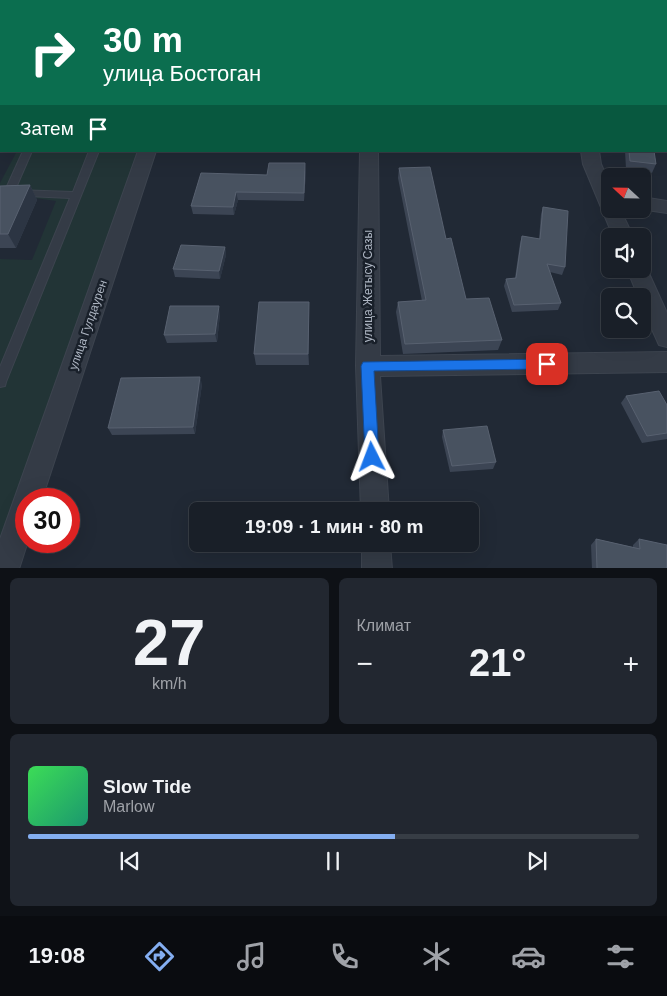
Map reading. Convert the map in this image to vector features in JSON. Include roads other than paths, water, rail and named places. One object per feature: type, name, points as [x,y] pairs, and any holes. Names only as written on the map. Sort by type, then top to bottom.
[{"type":"street","name":"улица Гулдаурен","points":[[32,488],[147,152]]},
{"type":"street","name":"улица Жетысу Сазы","points":[[369,152],[368,366],[375,502]]},
{"type":"street","points":[[590,152],[592,164],[601,185]]},
{"type":"street","points":[[651,204],[667,207]]},
{"type":"street","points":[[641,278],[667,338]]},
{"type":"street","points":[[368,366],[667,362]]},
{"type":"street","points":[[4,568],[15,536]]},
{"type":"street","points":[[376,552],[377,568]]},
{"type":"lane","points":[[28,152],[9,193],[76,195]]},
{"type":"lane","points":[[0,382],[94,152]]}]
